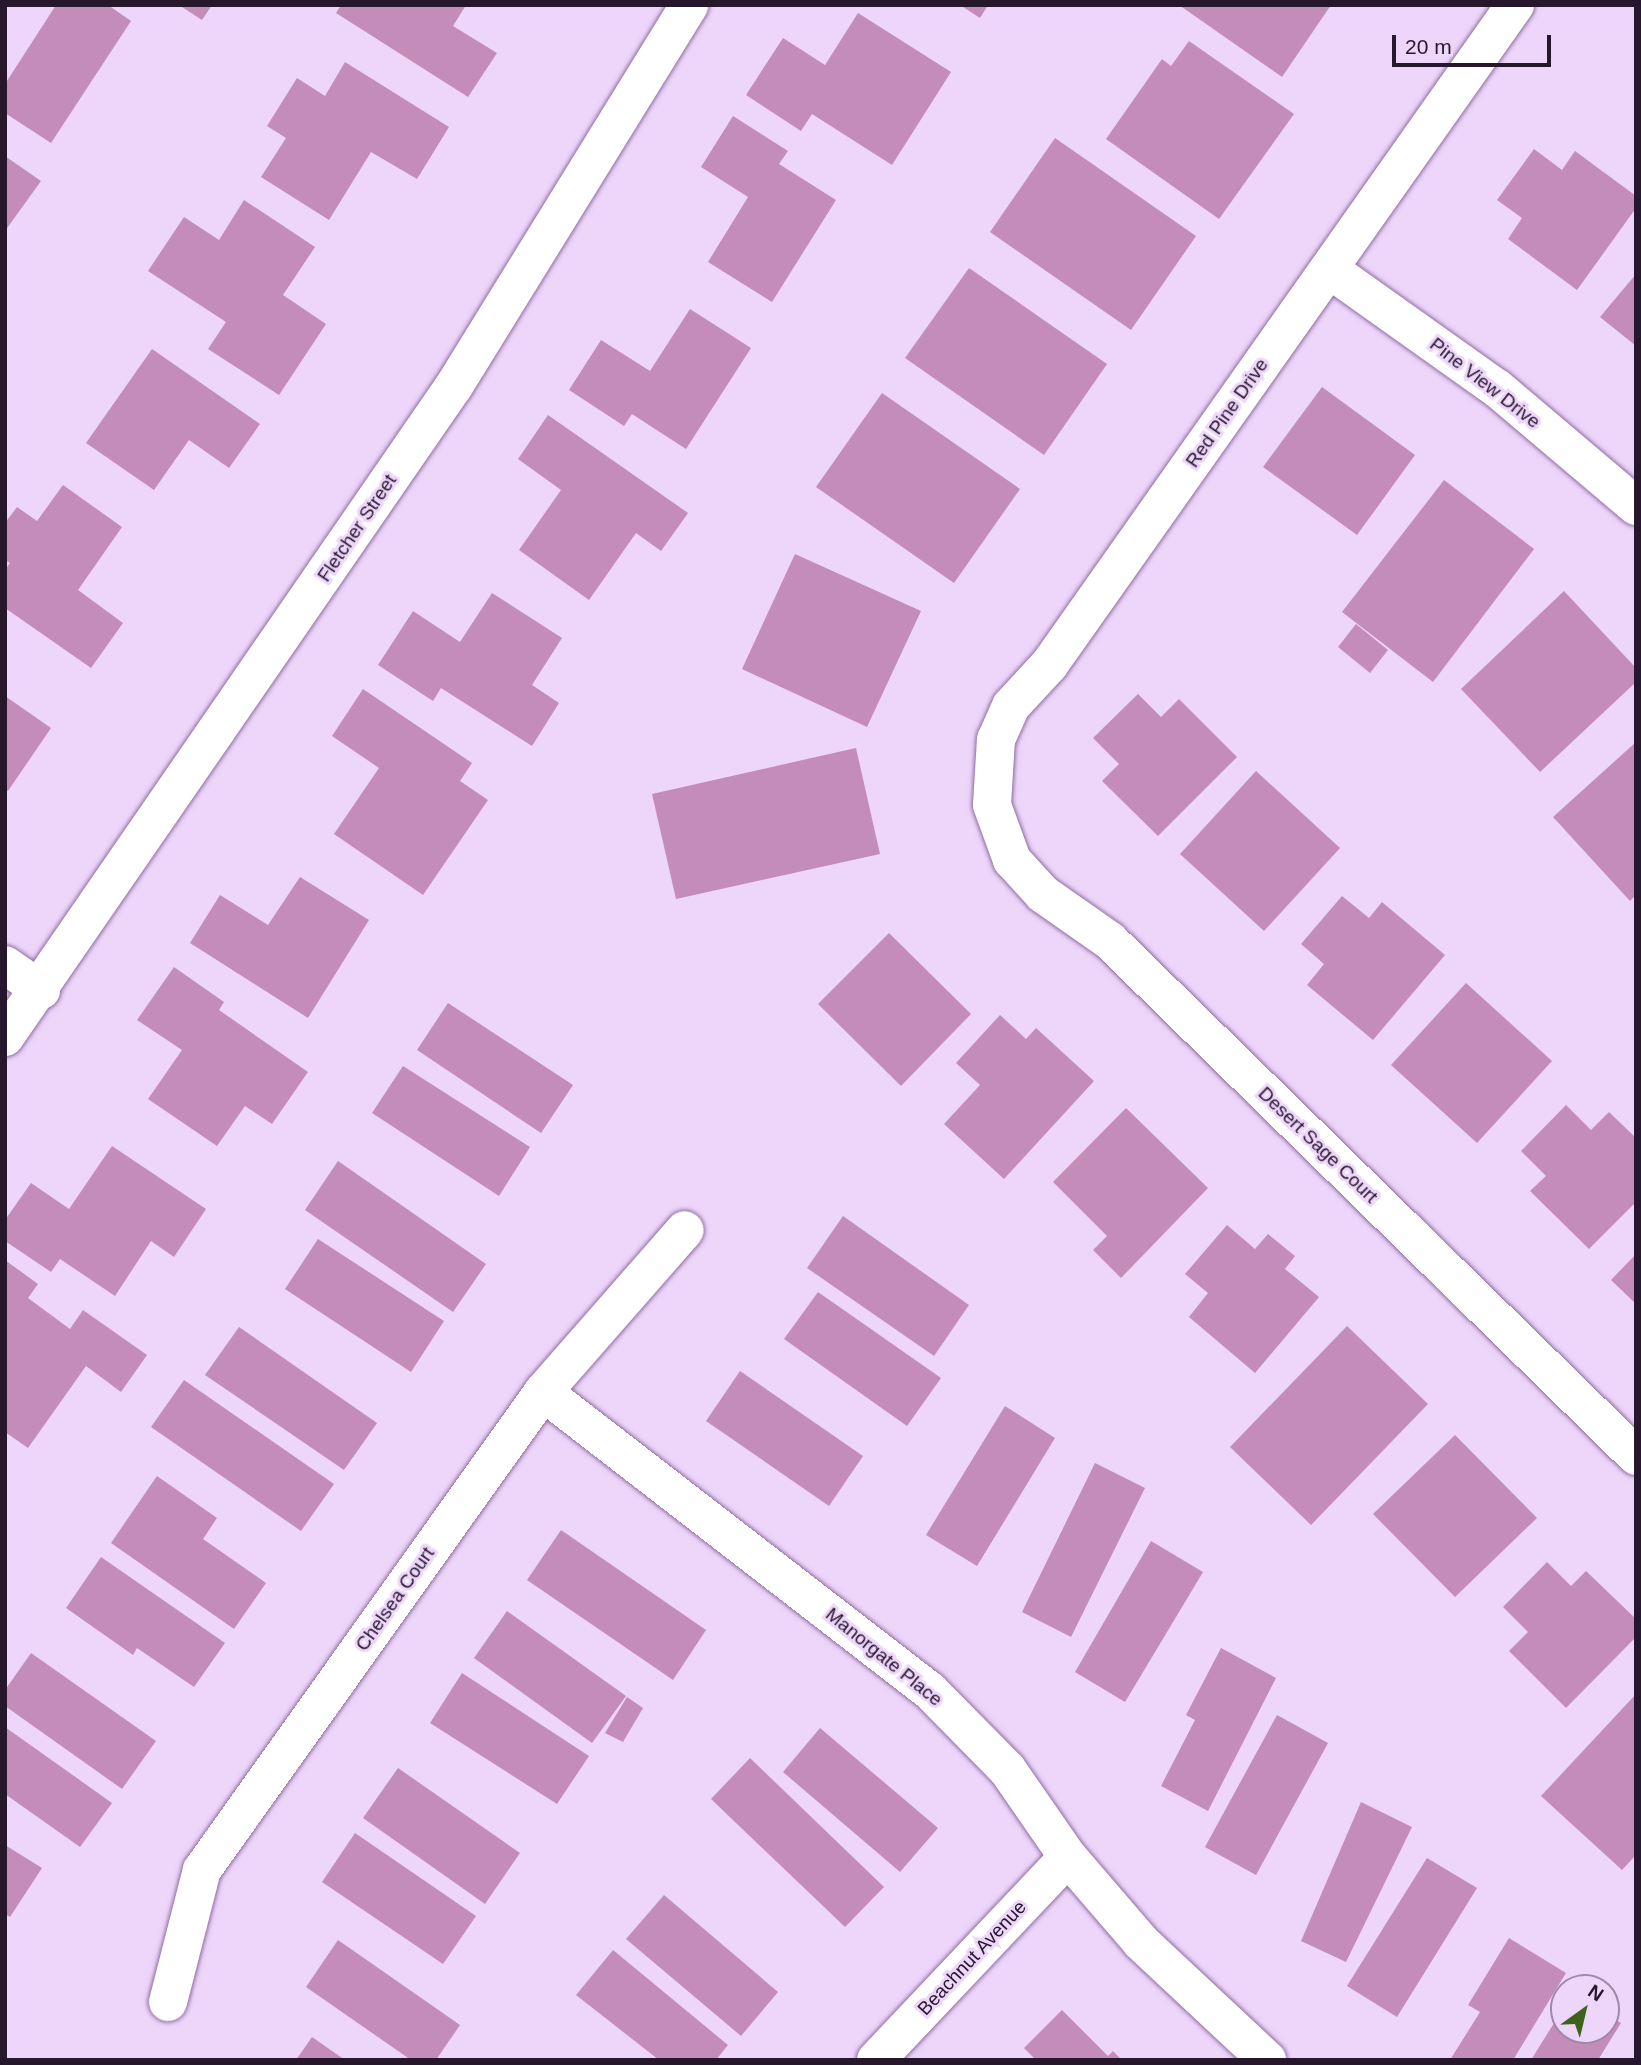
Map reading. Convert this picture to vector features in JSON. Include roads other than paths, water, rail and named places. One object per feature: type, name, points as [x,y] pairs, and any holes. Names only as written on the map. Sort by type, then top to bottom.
[{"type":"street","name":"Fletcher Street","points":[[5,1037],[41,990],[454,386],[689,5]]},
{"type":"street","name":"Red Pine Drive","points":[[1002,837],[992,805],[991,772],[996,738],[1011,706],[1049,665],[1515,5]]},
{"type":"street","name":"Pine View Drive","points":[[1329,268],[1498,389],[1636,506]]},
{"type":"street","name":"Desert Sage Court","points":[[1002,837],[1012,860],[1043,894],[1110,941],[1636,1456]]},
{"type":"street","points":[[5,965],[41,990]]},
{"type":"street","name":"Chelsea Court","points":[[168,2002],[202,1870],[543,1392],[685,1230]]},
{"type":"street","name":"Manorgate Place","points":[[543,1392],[929,1689],[1007,1769],[1068,1857],[1142,1942],[1267,2060]]},
{"type":"street","name":"Beachnut Avenue","points":[[876,2060],[1068,1857]]}]
